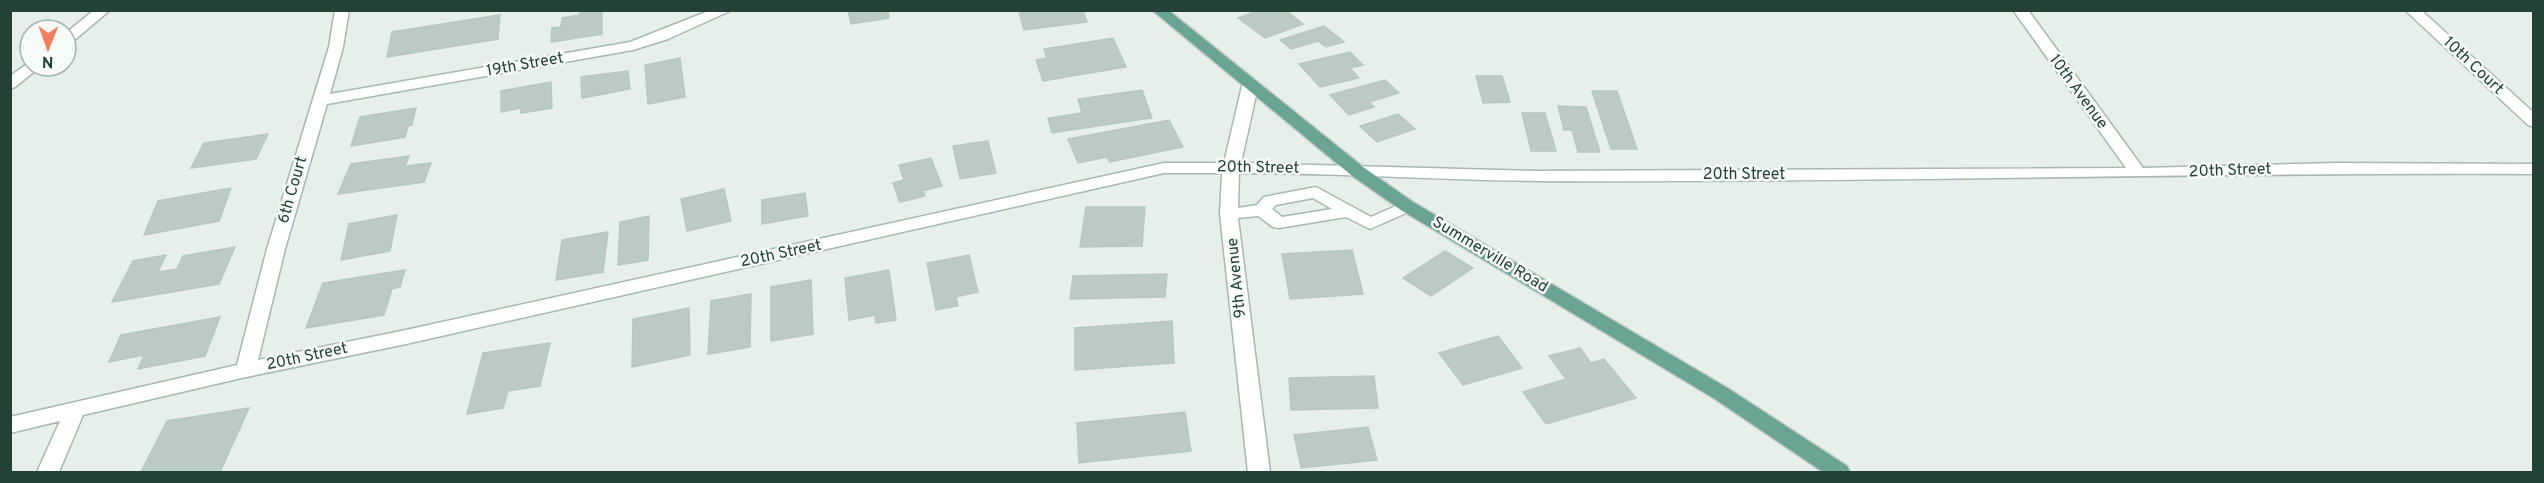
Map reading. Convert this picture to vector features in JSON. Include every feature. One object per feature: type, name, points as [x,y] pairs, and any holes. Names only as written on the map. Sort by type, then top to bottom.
[{"type":"main road","name":"Summerville Road","points":[[1159,10],[1357,171],[1407,206],[1722,394],[1839,472]]},
{"type":"street","points":[[78,30],[103,10]]},
{"type":"street","name":"6th Court","points":[[246,370],[276,249],[318,101],[336,47],[342,10]]},
{"type":"street","name":"19th Street","points":[[318,101],[633,45],[663,36],[725,10]]},
{"type":"street","name":"10th Avenue","points":[[2020,10],[2138,173]]},
{"type":"street","name":"10th Court","points":[[2412,10],[2534,122]]},
{"type":"street","name":"9th Avenue","points":[[1250,86],[1231,168],[1229,214],[1259,472]]},
{"type":"street","name":"20th Street","points":[[10,425],[246,370],[406,337],[1164,168],[1536,176],[2138,173],[2336,168],[2534,169]]},
{"type":"street","points":[[1229,214],[1262,210],[1270,201],[1316,192],[1346,212],[1370,224],[1407,206]]},
{"type":"street","points":[[1262,210],[1279,223],[1346,212]]},
{"type":"street","points":[[48,472],[75,411]]},
{"type":"building","points":[[580,10],[602,10],[602,34],[551,42],[552,28],[561,27],[562,18],[580,15]]},
{"type":"building","points":[[848,10],[888,10],[889,18],[851,24]]},
{"type":"building","points":[[1083,10],[1087,22],[1024,30],[1019,11]]},
{"type":"building","points":[[1260,10],[1285,10],[1303,24],[1265,38],[1238,18]]},
{"type":"building","points":[[500,15],[498,39],[387,57],[392,32]]},
{"type":"building","points":[[1324,26],[1344,42],[1326,47],[1318,41],[1291,49],[1280,40]]},
{"type":"building","points":[[1113,38],[1126,67],[1043,81],[1036,60],[1047,58],[1044,49]]},
{"type":"building","points":[[1350,52],[1363,65],[1350,68],[1359,78],[1320,87],[1299,64]]},
{"type":"building","points":[[680,58],[685,97],[648,104],[645,65]]},
{"type":"building","points":[[628,71],[630,89],[582,98],[581,77]]},
{"type":"building","points":[[1476,76],[1502,76],[1510,102],[1483,103]]},
{"type":"building","points":[[1385,80],[1399,93],[1369,102],[1374,107],[1349,115],[1330,95]]},
{"type":"building","points":[[551,82],[552,108],[521,113],[521,108],[501,112],[501,91]]},
{"type":"building","points":[[1142,90],[1152,118],[1052,133],[1048,118],[1082,113],[1078,99]]},
{"type":"building","points":[[1592,91],[1617,91],[1637,149],[1611,149]]},
{"type":"building","points":[[1558,106],[1586,107],[1600,152],[1578,152],[1572,130],[1564,130]]},
{"type":"building","points":[[416,108],[412,125],[408,126],[405,137],[351,146],[360,117]]},
{"type":"building","points":[[1522,113],[1545,113],[1556,151],[1531,151]]},
{"type":"building","points":[[1398,114],[1415,129],[1377,142],[1360,126]]},
{"type":"building","points":[[1169,120],[1183,147],[1110,162],[1107,157],[1078,163],[1068,139]]},
{"type":"building","points":[[268,134],[256,159],[191,168],[204,143]]},
{"type":"building","points":[[988,141],[996,173],[960,179],[953,146]]},
{"type":"building","points":[[409,156],[405,166],[431,163],[424,182],[338,194],[351,164]]},
{"type":"building","points":[[931,158],[942,186],[923,191],[925,196],[900,202],[893,183],[904,180],[899,165]]},
{"type":"building","points":[[231,188],[219,221],[144,235],[158,201]]},
{"type":"building","points":[[724,189],[731,221],[687,231],[681,199]]},
{"type":"building","points":[[805,193],[808,216],[762,224],[762,200]]},
{"type":"building","points":[[1086,207],[1145,207],[1142,246],[1080,247]]},
{"type":"building","points":[[397,215],[390,251],[341,260],[349,224]]},
{"type":"building","points":[[649,216],[648,260],[618,265],[620,222]]},
{"type":"building","points":[[608,232],[603,272],[556,280],[562,240]]},
{"type":"building","points":[[235,247],[219,284],[112,302],[133,261],[166,255],[158,272],[177,269],[183,256]]},
{"type":"building","points":[[1352,250],[1363,294],[1290,299],[1282,254]]},
{"type":"building","points":[[1445,251],[1473,268],[1431,296],[1403,278]]},
{"type":"building","points":[[969,255],[978,292],[956,297],[958,306],[936,310],[927,263]]},
{"type":"building","points":[[405,270],[400,287],[392,289],[384,315],[306,328],[323,283]]},
{"type":"building","points":[[889,270],[896,320],[876,323],[875,315],[849,320],[845,278]]},
{"type":"building","points":[[1167,274],[1165,297],[1070,299],[1073,276]]},
{"type":"building","points":[[811,280],[813,334],[771,341],[771,287]]},
{"type":"building","points":[[751,294],[750,347],[708,354],[711,301]]},
{"type":"building","points":[[689,308],[690,355],[632,367],[633,319]]},
{"type":"building","points":[[220,317],[205,356],[138,369],[144,355],[109,362],[121,335]]},
{"type":"building","points":[[1172,321],[1174,363],[1075,370],[1075,328]]},
{"type":"building","points":[[1498,336],[1522,368],[1463,385],[1439,353]]},
{"type":"building","points":[[550,343],[540,386],[508,391],[503,408],[467,414],[483,353]]},
{"type":"building","points":[[1580,348],[1591,363],[1604,359],[1636,398],[1546,424],[1523,392],[1566,379],[1549,356]]},
{"type":"building","points":[[1374,376],[1378,408],[1291,410],[1289,378]]},
{"type":"building","points":[[249,408],[220,472],[141,472],[167,421]]},
{"type":"building","points":[[1185,412],[1191,451],[1079,463],[1077,423]]},
{"type":"building","points":[[1368,427],[1377,460],[1301,468],[1294,435]]}]
